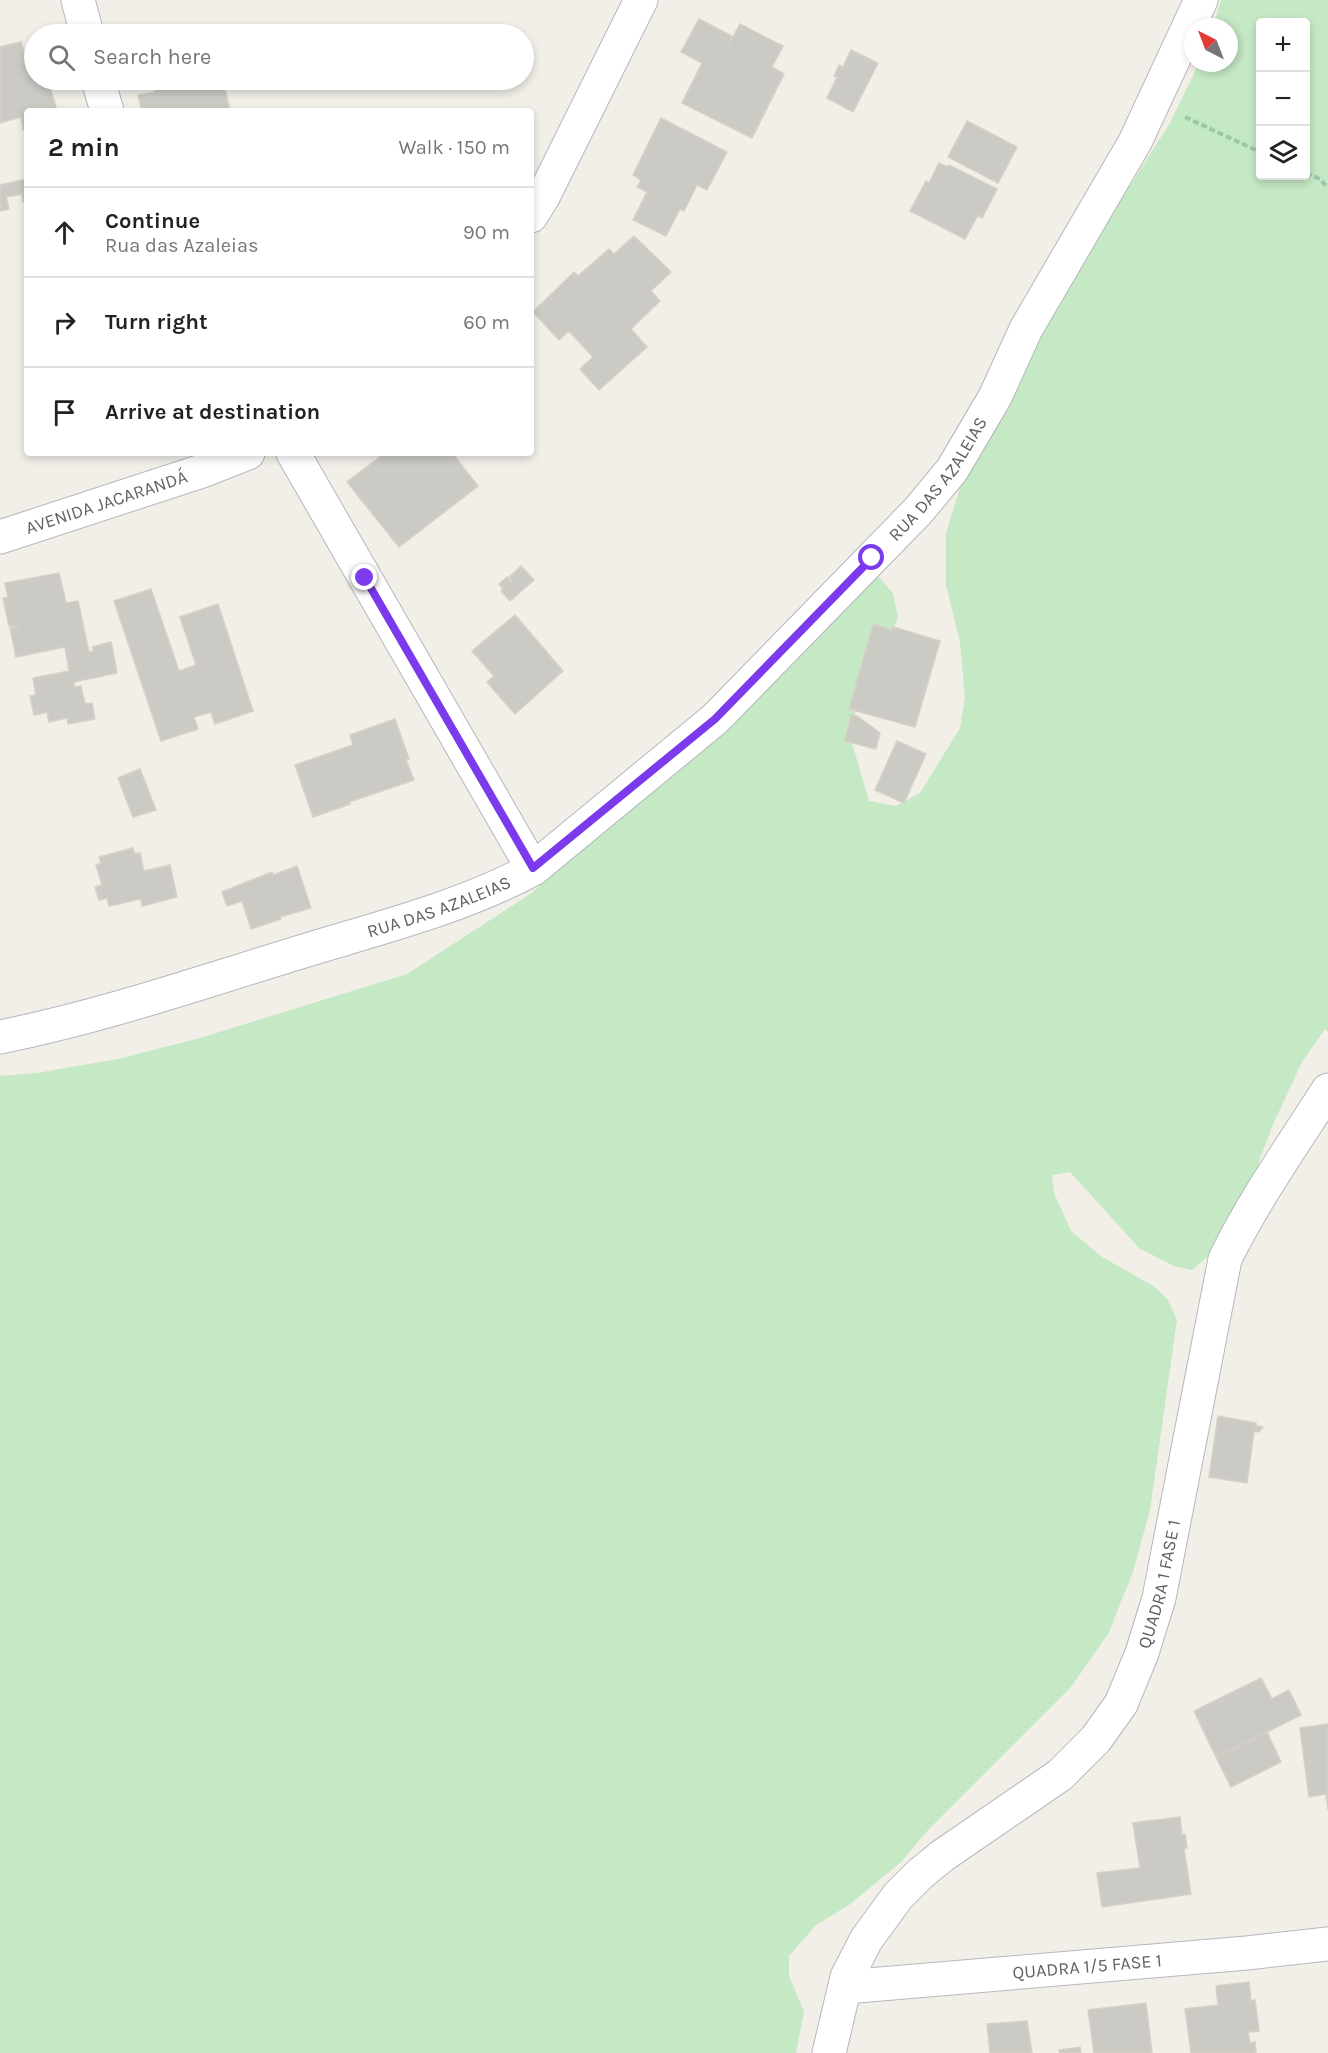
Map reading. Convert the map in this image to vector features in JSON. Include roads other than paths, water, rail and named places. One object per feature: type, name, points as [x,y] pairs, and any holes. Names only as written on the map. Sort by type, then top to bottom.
[{"type":"street","points":[[78,0],[84,24]]},
{"type":"street","points":[[534,211],[641,0]]},
{"type":"street","name":"RUA DAS AZALEIAS","points":[[0,1037],[119,1008],[437,910],[507,883],[533,868],[715,719],[918,511],[951,470],[995,397],[1026,329],[1135,142],[1201,0]]},
{"type":"street","points":[[101,90],[105,108]]},
{"type":"street","name":"AVENIDA JACARANDÁ","points":[[0,537],[205,470],[240,456]]},
{"type":"street","points":[[295,456],[533,868]]},
{"type":"street","name":"QUADRA 1 FASE 1","points":[[829,2053],[847,1977],[866,1940],[898,1896],[942,1856],[1060,1775],[1096,1739],[1121,1704],[1142,1653],[1159,1598],[1225,1259],[1260,1195],[1328,1090]]},
{"type":"street","name":"QUADRA 1/5 FASE 1","points":[[845,1987],[1328,1944]]}]
